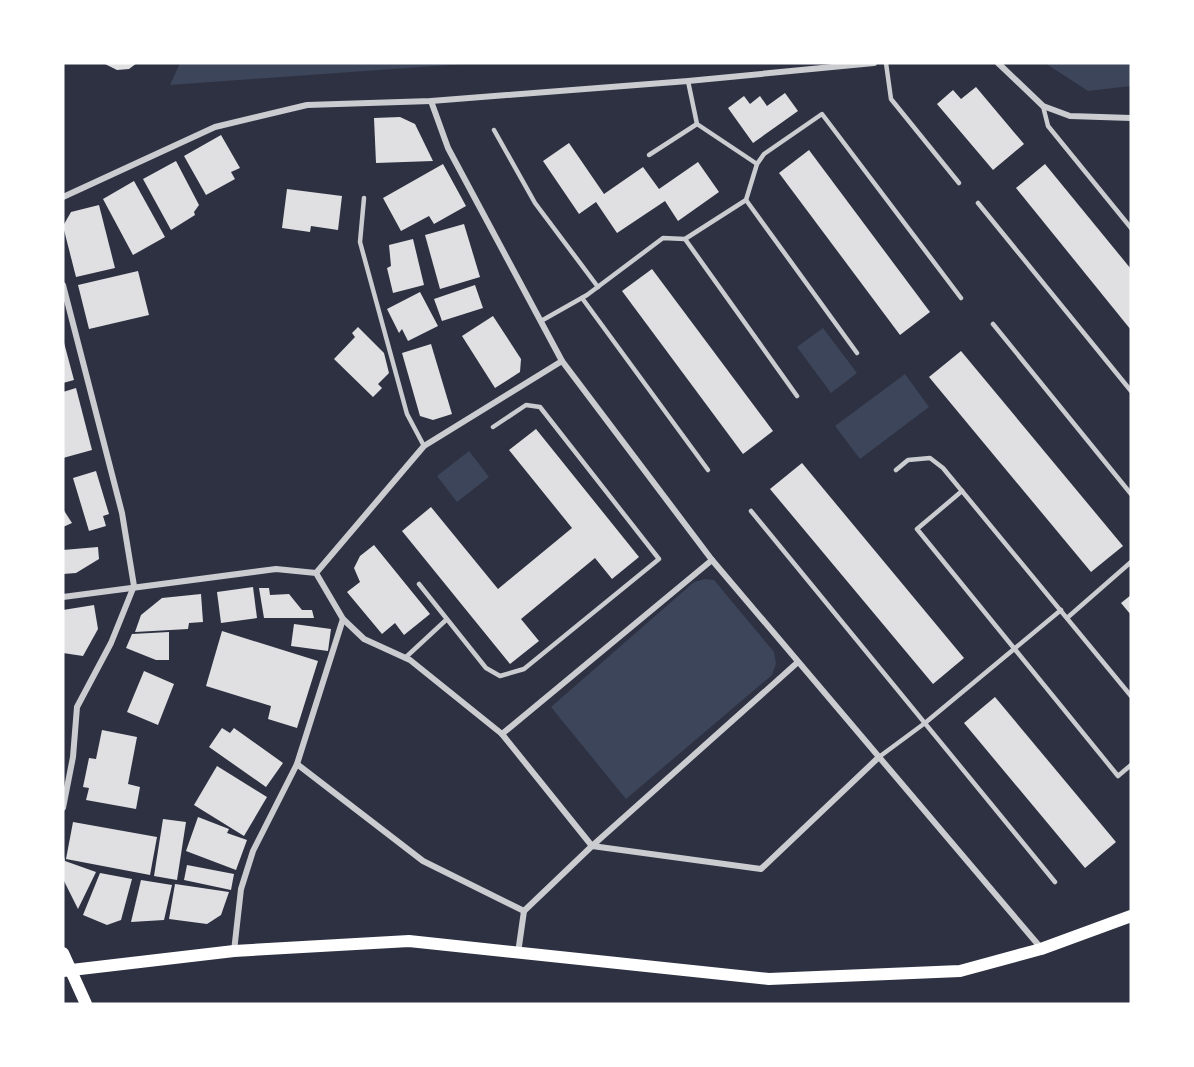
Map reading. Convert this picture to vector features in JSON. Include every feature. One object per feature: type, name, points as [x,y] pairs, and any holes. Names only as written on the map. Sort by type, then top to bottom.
[{"type":"main road","points":[[67,970],[234,951],[409,941],[769,979],[960,970],[1041,949],[1131,916]]},
{"type":"main road","points":[[63,953],[67,970],[86,1004]]},
{"type":"street","points":[[63,197],[215,128],[249,117],[307,105],[431,101],[688,81],[874,63]]},
{"type":"street","points":[[998,63],[1043,106],[1070,116],[1131,118]]},
{"type":"street","points":[[431,101],[448,148],[562,361],[712,560],[1041,949]]},
{"type":"street","points":[[63,285],[122,513],[134,586],[111,643],[76,707],[73,757],[63,808]]},
{"type":"street","points":[[316,573],[413,455],[562,361]]},
{"type":"street","points":[[502,734],[712,560]]},
{"type":"street","points":[[63,597],[276,569],[316,573]]},
{"type":"street","points":[[316,573],[343,619],[364,639],[405,658],[502,734],[592,846],[761,868],[879,757]]},
{"type":"street","points":[[234,951],[241,889],[253,851],[297,764],[343,619]]},
{"type":"street","points":[[518,953],[524,912],[592,846],[798,662]]},
{"type":"street","points":[[297,764],[423,861],[524,912]]},
{"type":"lane","points":[[886,63],[891,99],[959,183]]},
{"type":"lane","points":[[688,81],[697,124],[757,164]]},
{"type":"lane","points":[[1043,106],[1048,126],[1131,228]]},
{"type":"lane","points":[[541,321],[582,298],[663,238],[685,239],[746,200],[757,164],[764,154],[822,114],[961,298]]},
{"type":"lane","points":[[649,155],[697,124]]},
{"type":"lane","points":[[494,130],[535,203],[598,287]]},
{"type":"lane","points":[[364,198],[360,242],[407,414],[424,446]]},
{"type":"lane","points":[[746,200],[857,353]]},
{"type":"lane","points":[[978,203],[1131,391]]},
{"type":"lane","points":[[685,239],[797,396]]},
{"type":"lane","points":[[582,298],[708,470]]},
{"type":"lane","points":[[993,324],[1131,494]]},
{"type":"lane","points":[[419,584],[486,668],[501,676],[524,669],[659,559],[540,407],[526,405],[493,428]]},
{"type":"lane","points":[[896,470],[908,460],[930,458],[943,468],[1131,696]]},
{"type":"lane","points":[[962,491],[917,528],[1118,776],[1131,765]]},
{"type":"lane","points":[[751,511],[1055,882]]},
{"type":"lane","points":[[1067,618],[1131,562]]},
{"type":"lane","points":[[879,757],[925,723],[1061,610]]},
{"type":"lane","points":[[405,658],[446,620]]},
{"type":"shaded area","points":[[180,63],[477,63],[170,85]]},
{"type":"shaded area","points":[[1045,63],[1131,63],[1131,86],[1088,91]]},
{"type":"shaded area","points":[[823,328],[857,373],[831,393],[797,347]]},
{"type":"shaded area","points":[[905,374],[929,407],[860,459],[835,426]]},
{"type":"shaded area","points":[[469,451],[489,477],[457,502],[437,476]]},
{"type":"shaded area","points":[[705,579],[714,580],[774,652],[776,664],[772,675],[626,799],[551,707],[694,582]]},
{"type":"building","points":[[103,63],[137,63],[129,69],[117,70]]},
{"type":"building","points":[[976,87],[1024,144],[993,170],[937,104],[953,90],[961,99]]},
{"type":"building","points":[[785,93],[798,111],[753,143],[728,108],[744,96],[750,104],[760,96],[767,106]]},
{"type":"building","points":[[400,117],[415,124],[433,161],[376,163],[374,118]]},
{"type":"building","points":[[221,135],[240,168],[231,172],[235,179],[206,195],[184,156]]},
{"type":"building","points":[[569,143],[604,194],[643,167],[659,189],[698,162],[719,192],[678,221],[665,201],[617,233],[596,202],[579,214],[543,161]]},
{"type":"building","points":[[809,150],[930,312],[900,335],[779,173]]},
{"type":"building","points":[[176,161],[199,205],[194,212],[195,215],[171,230],[143,179]]},
{"type":"building","points":[[443,164],[466,206],[434,224],[429,216],[401,231],[383,198]]},
{"type":"building","points":[[1045,164],[1131,269],[1131,330],[1016,188]]},
{"type":"building","points":[[134,181],[165,237],[133,255],[103,199]]},
{"type":"building","points":[[287,189],[342,196],[338,230],[311,226],[310,232],[282,228]]},
{"type":"building","points":[[99,205],[115,268],[76,277],[63,226],[71,212]]},
{"type":"building","points":[[464,224],[480,277],[440,289],[425,235]]},
{"type":"building","points":[[413,239],[424,285],[393,293],[387,268],[391,266],[389,245]]},
{"type":"building","points":[[652,269],[773,431],[743,454],[622,291]]},
{"type":"building","points":[[138,271],[149,315],[89,329],[78,285]]},
{"type":"building","points":[[475,285],[483,308],[442,321],[434,299]]},
{"type":"building","points":[[420,292],[438,326],[408,341],[402,329],[399,333],[387,309]]},
{"type":"building","points":[[493,316],[521,359],[520,372],[495,388],[462,336]]},
{"type":"building","points":[[358,327],[384,353],[389,373],[378,384],[382,388],[373,397],[334,359],[355,337],[352,333]]},
{"type":"building","points":[[63,339],[74,380],[63,383]]},
{"type":"building","points":[[431,344],[452,414],[433,420],[420,416],[402,353]]},
{"type":"building","points":[[961,351],[1123,546],[1091,572],[929,377]]},
{"type":"building","points":[[76,388],[92,450],[63,458],[63,392]]},
{"type":"building","points":[[536,429],[639,557],[612,579],[595,558],[521,619],[539,641],[510,664],[402,531],[431,507],[498,589],[572,528],[509,450]]},
{"type":"building","points":[[802,463],[964,658],[933,684],[770,489]]},
{"type":"building","points":[[96,471],[109,514],[103,516],[106,526],[89,531],[73,478]]},
{"type":"building","points":[[63,509],[72,523],[63,527]]},
{"type":"building","points":[[374,545],[430,614],[404,635],[395,623],[382,634],[347,592],[360,582],[354,568],[360,556]]},
{"type":"building","points":[[98,547],[99,559],[76,573],[63,574],[63,550]]},
{"type":"building","points":[[253,587],[257,618],[221,623],[217,592]]},
{"type":"building","points":[[259,588],[269,588],[270,595],[289,594],[302,610],[312,610],[314,618],[264,618]]},
{"type":"building","points":[[201,594],[203,622],[189,623],[188,629],[135,632],[141,615],[162,598]]},
{"type":"building","points":[[1131,595],[1131,615],[1121,603]]},
{"type":"building","points":[[94,605],[98,629],[83,656],[63,653],[63,610]]},
{"type":"building","points":[[294,624],[331,629],[328,651],[291,646]]},
{"type":"building","points":[[222,631],[318,661],[297,728],[268,719],[271,706],[206,686]]},
{"type":"building","points":[[169,632],[169,660],[156,660],[126,648],[132,634]]},
{"type":"building","points":[[144,671],[174,684],[158,725],[127,712]]},
{"type":"building","points":[[995,697],[1116,842],[1085,868],[964,723]]},
{"type":"building","points":[[222,728],[230,733],[234,728],[283,763],[266,787],[209,747]]},
{"type":"building","points":[[102,730],[137,737],[128,784],[140,787],[136,809],[86,800],[89,788],[83,787],[89,758],[96,759]]},
{"type":"building","points":[[217,766],[267,797],[244,836],[194,805]]},
{"type":"building","points":[[198,817],[229,829],[227,833],[247,840],[236,870],[186,851]]},
{"type":"building","points":[[163,819],[186,822],[177,880],[154,876]]},
{"type":"building","points":[[73,822],[157,837],[150,875],[66,859]]},
{"type":"building","points":[[63,852],[65,861],[96,872],[78,909],[63,879]]},
{"type":"building","points":[[187,865],[234,874],[231,890],[184,880]]},
{"type":"building","points":[[100,873],[132,879],[121,920],[107,925],[83,915]]},
{"type":"building","points":[[141,880],[172,885],[164,920],[131,922]]},
{"type":"building","points":[[175,884],[229,892],[221,915],[207,924],[169,919]]}]
